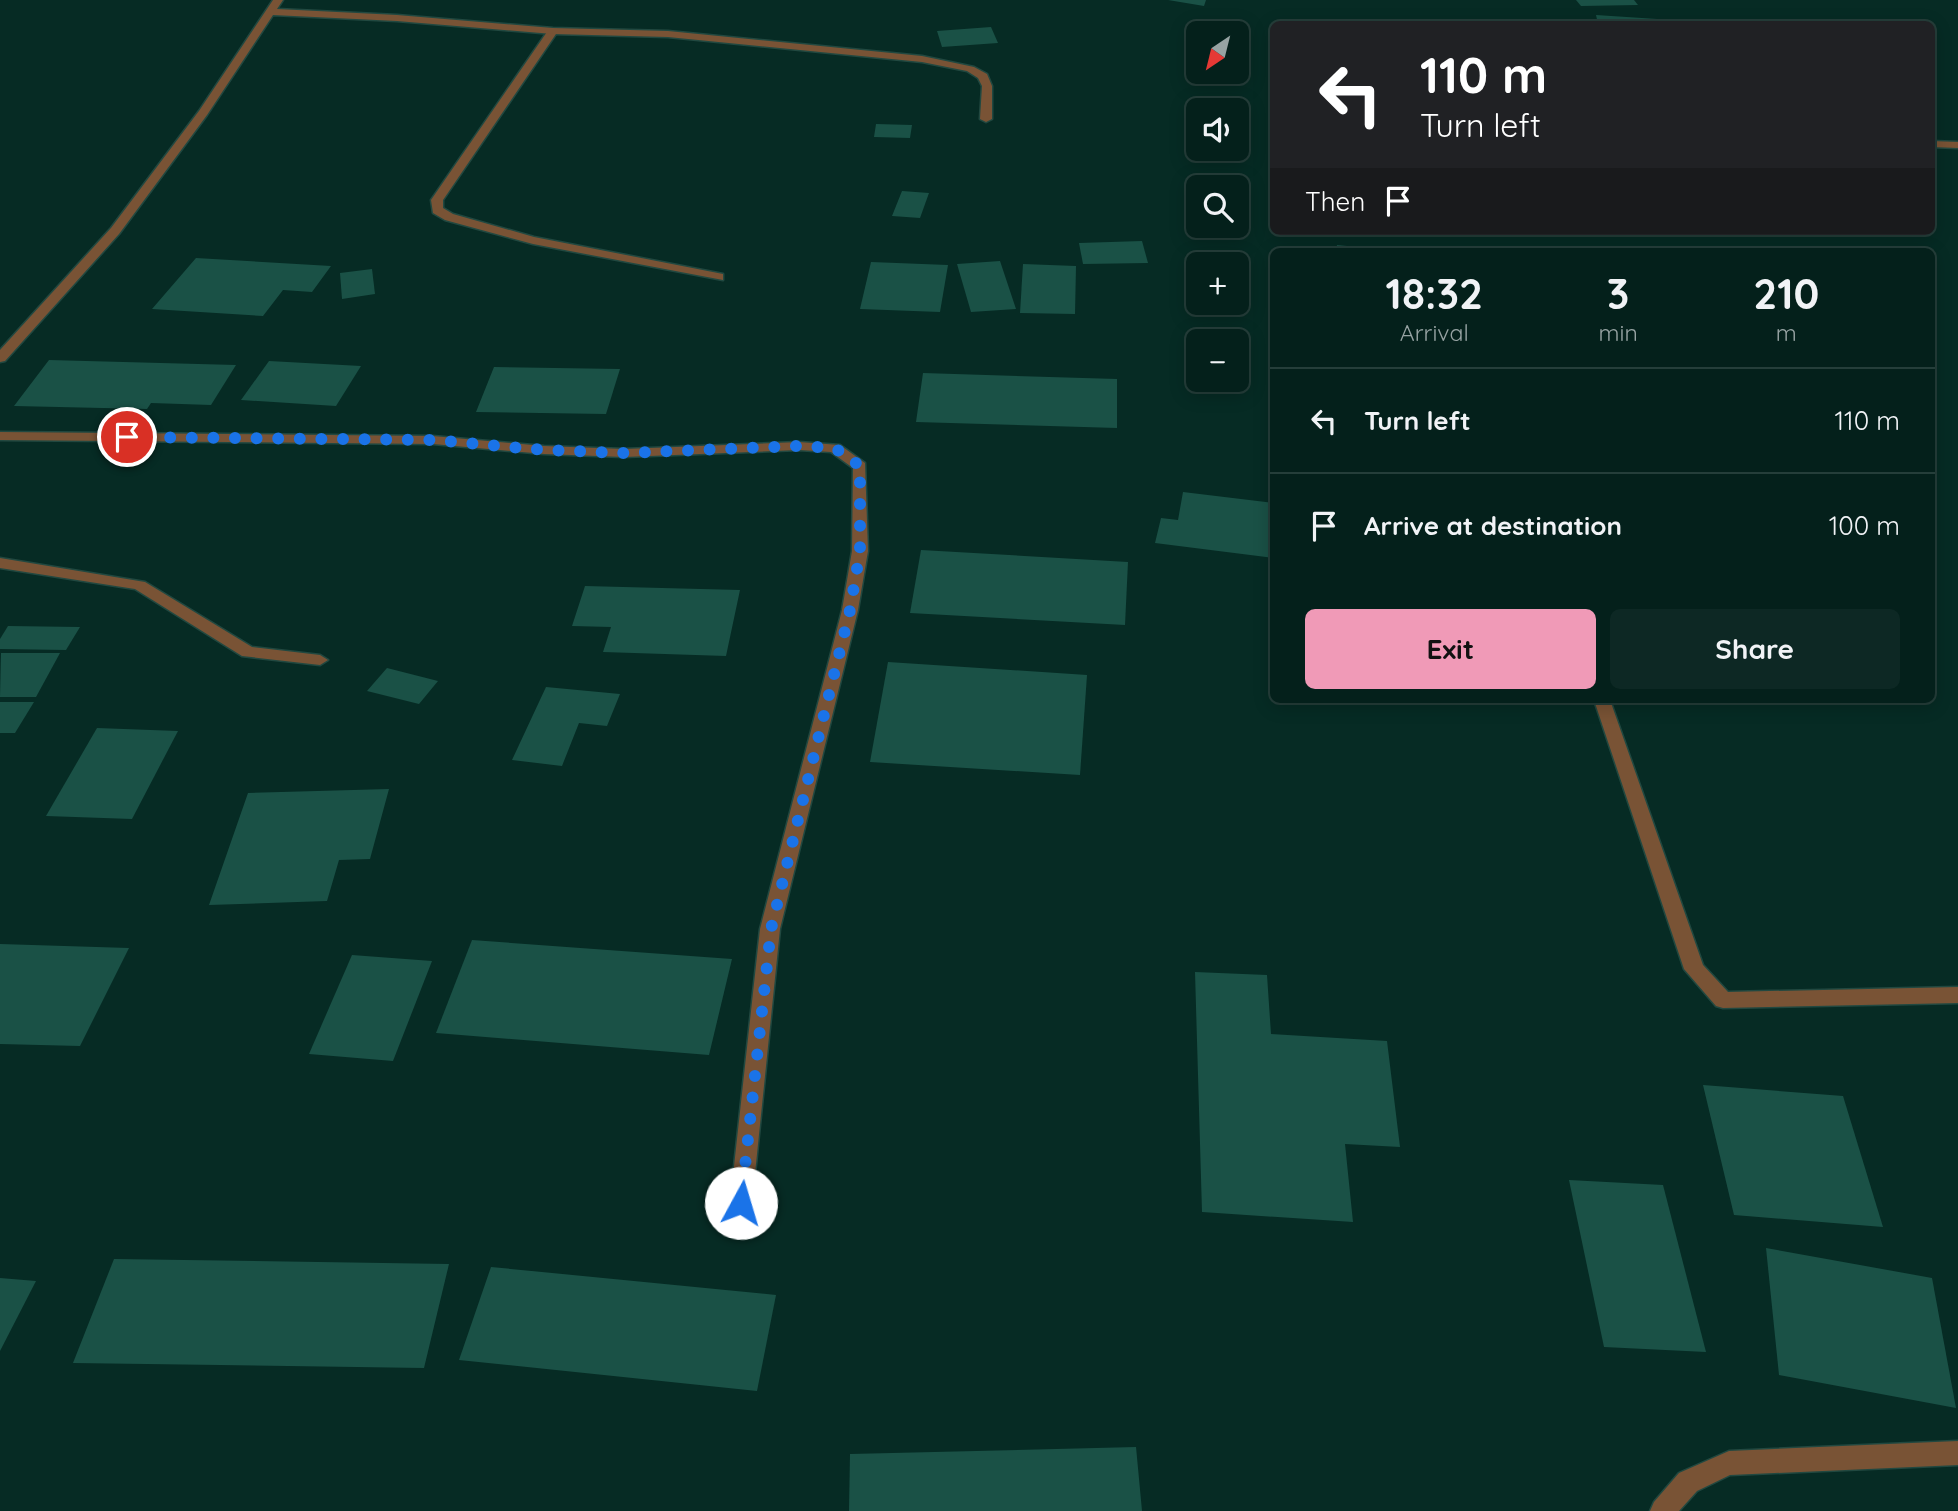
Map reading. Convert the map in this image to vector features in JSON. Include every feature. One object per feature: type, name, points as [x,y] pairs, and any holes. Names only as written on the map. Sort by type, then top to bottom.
[{"type":"street","points":[[0,358],[115,231],[273,12],[278,0]]},
{"type":"street","points":[[273,12],[397,18],[553,31],[668,34],[950,64],[970,69],[983,76],[988,86],[986,119]]},
{"type":"street","points":[[553,31],[437,200],[437,210],[450,217],[533,240],[719,277]]},
{"type":"street","points":[[1935,144],[1958,145]]},
{"type":"street","points":[[0,436],[433,440],[544,450],[624,453],[799,446],[835,448],[860,466],[860,551],[850,610],[771,929],[741,1203]]},
{"type":"street","points":[[0,563],[139,585],[248,652],[320,660]]},
{"type":"street","points":[[1603,703],[1694,969],[1723,1000],[1958,995]]},
{"type":"street","points":[[1663,1511],[1688,1482],[1729,1463],[1958,1453]]},
{"type":"building","points":[[1168,0],[1206,0],[1204,6]]},
{"type":"building","points":[[1576,0],[1634,0],[1638,5],[1581,6]]},
{"type":"building","points":[[1596,15],[1688,21],[1597,21]]},
{"type":"building","points":[[1697,20],[1785,21],[1698,21]]},
{"type":"building","points":[[991,27],[998,43],[942,47],[937,31]]},
{"type":"building","points":[[876,124],[912,125],[910,138],[874,137]]},
{"type":"building","points":[[902,191],[929,193],[920,218],[892,216]]},
{"type":"building","points":[[1142,241],[1148,263],[1083,264],[1079,243]]},
{"type":"building","points":[[1337,245],[1368,248],[1337,248]]},
{"type":"building","points":[[196,258],[331,266],[312,292],[283,290],[263,316],[152,309]]},
{"type":"building","points":[[1000,261],[1016,309],[971,312],[957,264]]},
{"type":"building","points":[[871,262],[948,265],[940,312],[860,309]]},
{"type":"building","points":[[1023,264],[1076,266],[1075,314],[1020,313]]},
{"type":"building","points":[[372,269],[375,294],[342,299],[340,273]]},
{"type":"building","points":[[49,360],[236,365],[211,405],[151,403],[147,409],[14,406]]},
{"type":"building","points":[[269,361],[361,366],[336,406],[241,400]]},
{"type":"building","points":[[494,367],[620,369],[606,414],[476,412]]},
{"type":"building","points":[[923,373],[1117,379],[1117,428],[916,422]]},
{"type":"building","points":[[1183,492],[1270,503],[1270,557],[1155,543],[1161,518],[1178,520]]},
{"type":"building","points":[[921,550],[1128,562],[1125,625],[910,613]]},
{"type":"building","points":[[585,586],[740,590],[726,656],[603,652],[611,627],[572,626]]},
{"type":"building","points":[[8,626],[80,627],[66,650],[0,649],[0,639]]},
{"type":"building","points":[[1,653],[60,653],[36,697],[0,697]]},
{"type":"building","points":[[888,662],[1087,675],[1080,775],[870,762]]},
{"type":"building","points":[[387,668],[438,681],[419,704],[367,691]]},
{"type":"building","points":[[546,687],[620,694],[607,726],[579,723],[562,766],[512,760]]},
{"type":"building","points":[[0,702],[34,702],[15,733],[0,733]]},
{"type":"building","points":[[97,728],[178,731],[132,819],[46,816]]},
{"type":"building","points":[[389,789],[370,859],[339,860],[327,901],[209,905],[248,793]]},
{"type":"building","points":[[472,940],[732,959],[709,1055],[436,1033]]},
{"type":"building","points":[[0,944],[129,948],[80,1046],[0,1044]]},
{"type":"building","points":[[352,955],[432,961],[393,1061],[309,1054]]},
{"type":"building","points":[[1195,972],[1267,975],[1271,1034],[1387,1041],[1400,1147],[1345,1144],[1353,1222],[1202,1212]]},
{"type":"building","points":[[1703,1085],[1843,1096],[1883,1227],[1734,1215]]},
{"type":"building","points":[[1569,1180],[1663,1185],[1706,1352],[1604,1347]]},
{"type":"building","points":[[1766,1248],[1932,1278],[1956,1408],[1779,1375]]},
{"type":"building","points":[[114,1259],[449,1264],[424,1368],[73,1363]]},
{"type":"building","points":[[491,1267],[776,1295],[757,1391],[459,1360]]},
{"type":"building","points":[[0,1278],[36,1281],[0,1351]]},
{"type":"building","points":[[1136,1447],[1142,1511],[849,1511],[850,1454]]},
{"type":"route","points":[[127,437],[433,440],[491,443],[544,450],[624,453],[799,446],[835,448],[860,466],[860,551],[850,610],[771,929],[741,1203]]}]
